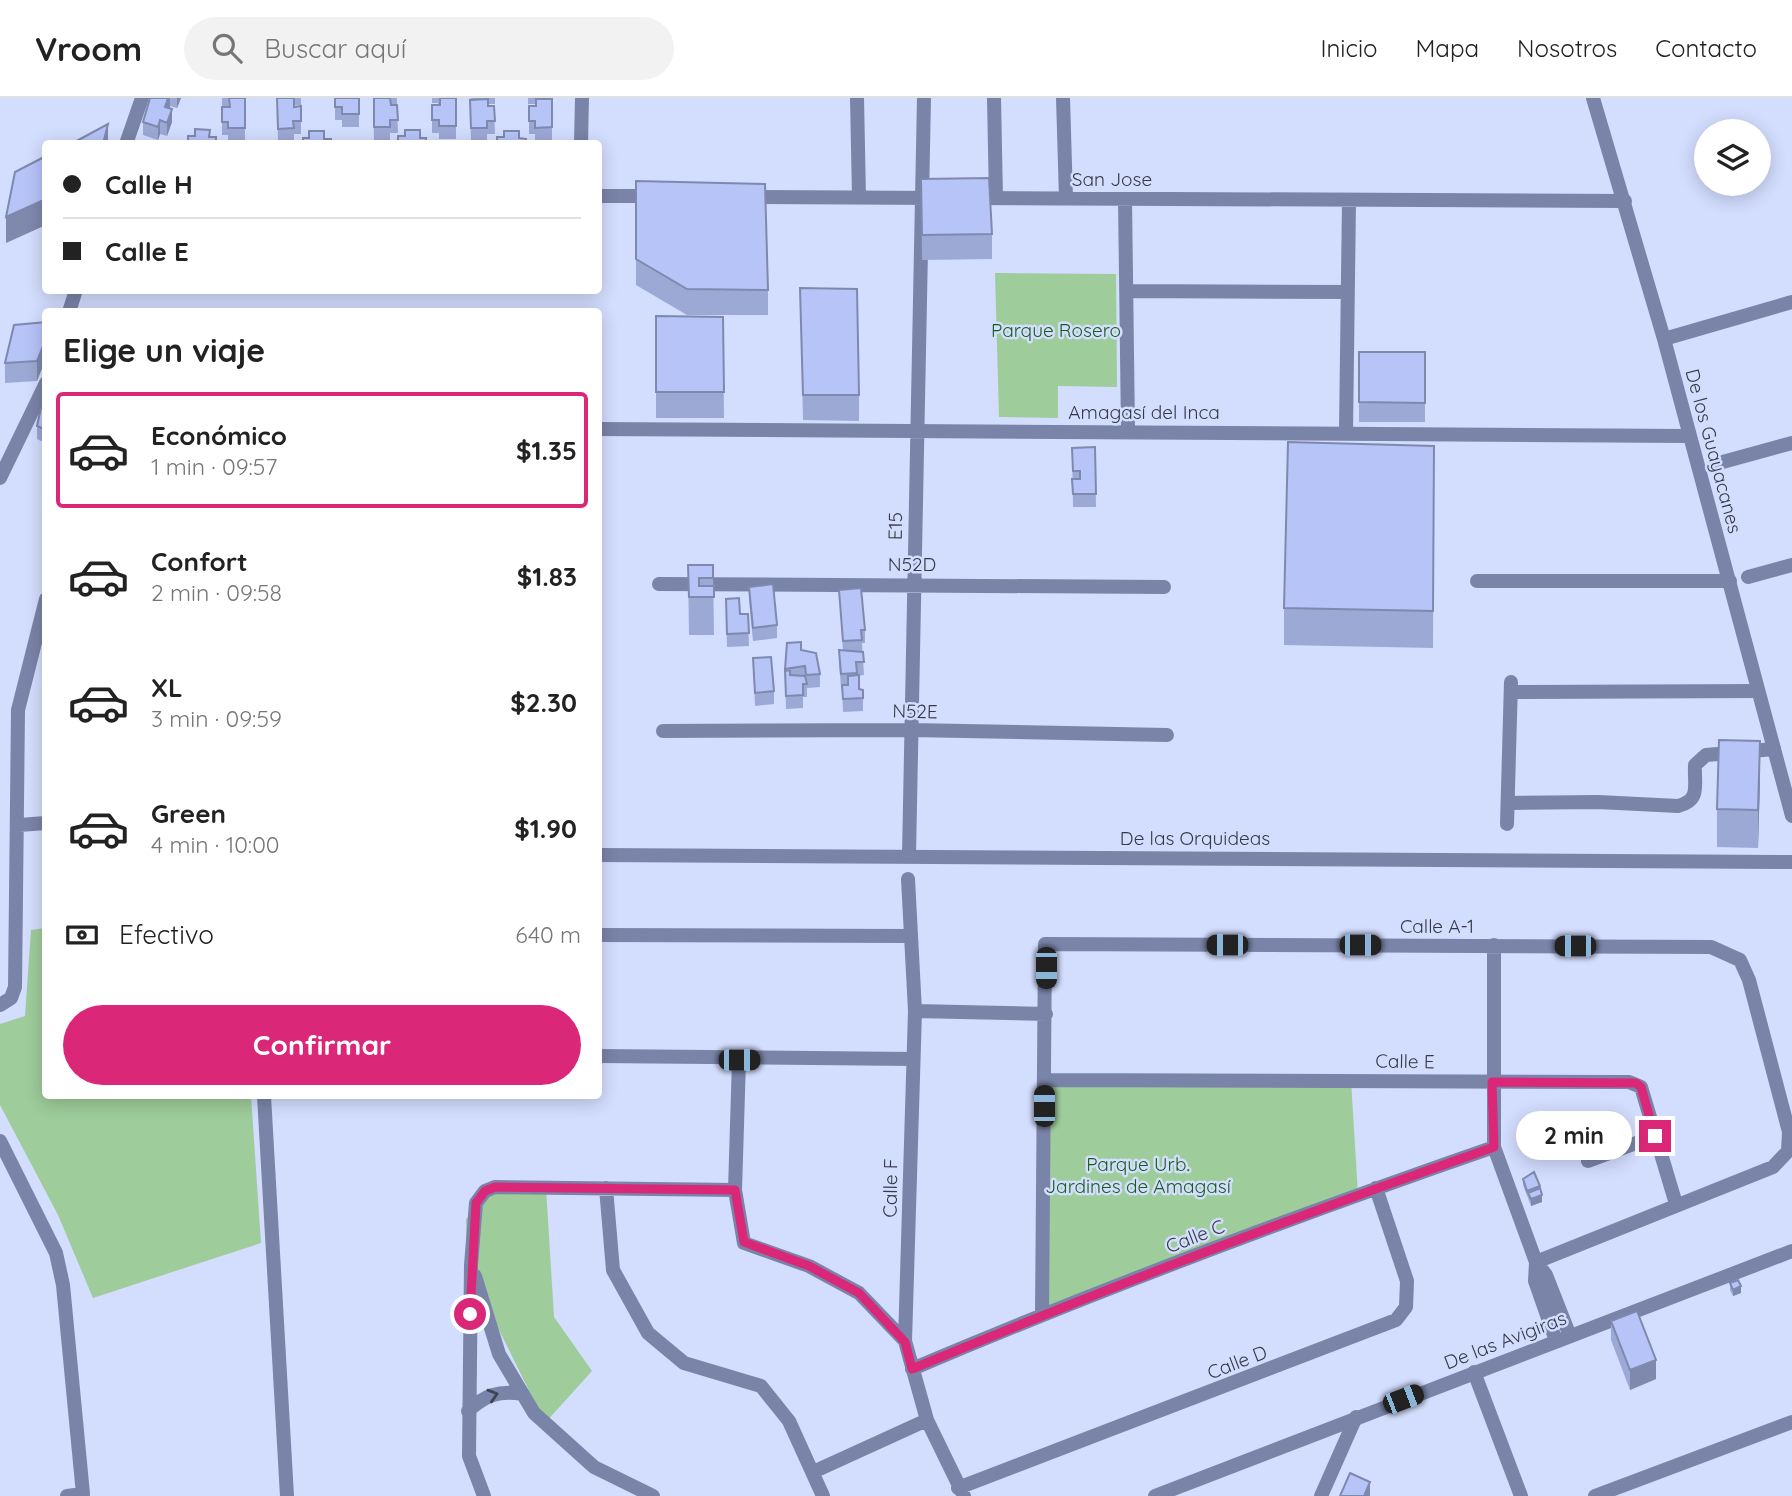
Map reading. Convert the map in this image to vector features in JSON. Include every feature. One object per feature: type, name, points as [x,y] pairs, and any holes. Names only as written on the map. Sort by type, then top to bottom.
[{"type":"street","points":[[127,140],[142,98]]},
{"type":"street","points":[[581,140],[582,98]]},
{"type":"street","points":[[857,98],[859,197]]},
{"type":"street","name":"E15","points":[[909,855],[915,431],[925,98]]},
{"type":"street","points":[[994,98],[996,198]]},
{"type":"street","points":[[1063,98],[1066,198]]},
{"type":"street","name":"De los Guayacanes","points":[[1593,98],[1664,340],[1792,816]]},
{"type":"street","points":[[602,196],[667,197]]},
{"type":"street","name":"San Jose","points":[[736,197],[1625,201]]},
{"type":"street","points":[[1125,199],[1128,430]]},
{"type":"street","points":[[1346,433],[1349,200]]},
{"type":"street","points":[[1126,291],[1348,292]]},
{"type":"street","points":[[1664,340],[1792,302]]},
{"type":"street","points":[[0,478],[42,393]]},
{"type":"street","name":"Amagasí del Inca","points":[[602,429],[1128,430],[1689,436]]},
{"type":"street","points":[[1402,434],[1402,451]]},
{"type":"street","points":[[1719,463],[1792,443]]},
{"type":"street","points":[[1748,577],[1792,565]]},
{"type":"street","points":[[1477,581],[1730,581]]},
{"type":"street","name":"N52D","points":[[659,584],[914,583],[1164,587]]},
{"type":"street","points":[[0,1005],[11,998],[15,987],[19,825],[18,710],[42,615]]},
{"type":"street","points":[[1507,824],[1511,687],[1758,691]]},
{"type":"street","name":"N52E","points":[[663,731],[911,730],[1167,734]]},
{"type":"street","points":[[1508,803],[1598,802],[1678,806],[1690,803],[1694,797],[1695,765],[1706,755],[1774,749]]},
{"type":"street","points":[[19,825],[42,824]]},
{"type":"street","name":"De las Orquideas","points":[[602,855],[1792,862]]},
{"type":"street","name":"Calle F","points":[[908,879],[915,1011],[905,1342],[927,1420],[960,1493]]},
{"type":"street","points":[[602,935],[909,936]]},
{"type":"street","name":"Calle A-1","points":[[1046,1014],[1045,944],[1711,947],[1740,960],[1749,980],[1789,1132],[1788,1151],[1773,1167],[1676,1204]]},
{"type":"street","points":[[1494,945],[1494,1147],[1536,1262],[1546,1275],[1563,1339]]},
{"type":"street","points":[[915,1011],[1046,1014],[1042,1314]]},
{"type":"street","points":[[602,1056],[739,1060],[913,1059]]},
{"type":"street","points":[[739,1060],[735,1190],[744,1242],[809,1266],[859,1293],[905,1342]]},
{"type":"street","name":"Calle E","points":[[1044,1080],[1636,1083],[1641,1087],[1676,1204]]},
{"type":"street","points":[[264,1099],[287,1496]]},
{"type":"street","points":[[1588,1161],[1655,1136]]},
{"type":"street","points":[[0,1141],[56,1253],[64,1285],[84,1495],[67,1496]]},
{"type":"street","name":"Calle C","points":[[912,1369],[1042,1314],[1376,1188],[1494,1147]]},
{"type":"street","points":[[484,1496],[469,1456],[468,1411],[471,1265],[476,1203],[485,1191],[495,1187],[735,1190]]},
{"type":"street","points":[[606,1188],[613,1270],[648,1332],[684,1363],[761,1387],[789,1421],[813,1472],[819,1495]]},
{"type":"street","name":"Calle D","points":[[960,1493],[1388,1326],[1406,1307],[1407,1281],[1376,1188]]},
{"type":"street","points":[[1536,1262],[1676,1204]]},
{"type":"street","name":"De las Avigiras","points":[[1155,1496],[1792,1251]]},
{"type":"street","points":[[471,1265],[499,1354],[534,1413],[594,1467],[653,1496]]},
{"type":"street","points":[[1474,1372],[1521,1496]]},
{"type":"street","points":[[468,1411],[484,1397],[506,1391],[523,1394]]},
{"type":"street","points":[[1321,1496],[1356,1417]]},
{"type":"street","points":[[813,1472],[927,1420]]},
{"type":"street","points":[[1595,1496],[1792,1422]]},
{"type":"green space","name":"Parque Rosero","points":[[995,273],[1116,274],[1117,387],[1058,386],[1058,418],[999,417]]},
{"type":"green space","points":[[42,928],[42,1099],[251,1099],[261,1243],[93,1298],[58,1215],[0,1105],[0,1024],[25,1016],[31,930]]},
{"type":"green space","name":"Parque Urb. Jardines de Amagasí","points":[[1044,1080],[1351,1080],[1358,1194],[1042,1314]]},
{"type":"green space","points":[[493,1188],[546,1188],[554,1317],[592,1371],[545,1423],[467,1265],[466,1219]]},
{"type":"building","points":[[150,98],[168,98],[165,107],[172,109],[167,123],[160,120],[158,127],[143,122]]},
{"type":"building","points":[[229,98],[245,98],[245,128],[228,128],[228,122],[222,122],[222,107],[230,107]]},
{"type":"building","points":[[277,98],[294,98],[294,107],[301,106],[301,121],[293,121],[294,128],[278,129]]},
{"type":"building","points":[[335,98],[359,98],[359,114],[342,114],[342,107],[335,107]]},
{"type":"building","points":[[374,98],[390,98],[391,105],[397,105],[398,120],[390,120],[390,127],[374,127]]},
{"type":"building","points":[[440,98],[456,98],[456,126],[439,126],[439,120],[432,120],[432,105],[440,105]]},
{"type":"building","points":[[488,99],[488,106],[494,106],[495,121],[487,121],[487,128],[471,128],[470,100]]},
{"type":"building","points":[[536,99],[552,99],[552,127],[535,128],[535,121],[529,121],[529,106],[536,106]]},
{"type":"building","points":[[108,124],[104,140],[78,140]]},
{"type":"building","points":[[195,129],[210,130],[209,137],[216,137],[216,140],[188,140],[188,136],[195,136]]},
{"type":"building","points":[[405,130],[420,130],[420,138],[426,140],[398,140],[398,136],[405,136]]},
{"type":"building","points":[[309,131],[324,131],[324,139],[331,140],[303,140],[309,138]]},
{"type":"building","points":[[504,131],[519,131],[519,138],[526,139],[497,140],[497,137],[504,137]]},
{"type":"building","points":[[42,158],[42,201],[6,217],[15,172]]},
{"type":"building","points":[[989,178],[992,234],[922,235],[921,179]]},
{"type":"building","points":[[636,181],[765,184],[768,290],[687,289],[636,259]]},
{"type":"building","points":[[800,288],[857,289],[859,395],[803,395]]},
{"type":"building","points":[[656,316],[723,317],[724,392],[656,392]]},
{"type":"building","points":[[42,322],[42,349],[37,361],[5,363],[14,325]]},
{"type":"building","points":[[1359,352],[1425,352],[1425,403],[1359,402]]},
{"type":"building","points":[[41,408],[42,408],[42,428],[37,426]]},
{"type":"building","points":[[1288,442],[1434,446],[1433,611],[1284,608]]},
{"type":"building","points":[[1095,447],[1096,494],[1073,494],[1072,479],[1080,479],[1080,471],[1073,471],[1072,448]]},
{"type":"building","points":[[688,565],[713,565],[713,578],[699,578],[699,586],[714,586],[714,597],[689,597]]},
{"type":"building","points":[[773,584],[777,625],[753,628],[749,587]]},
{"type":"building","points":[[861,588],[865,630],[861,630],[862,640],[843,641],[839,590]]},
{"type":"building","points":[[739,598],[740,614],[748,614],[749,633],[727,634],[726,599]]},
{"type":"building","points":[[801,642],[801,650],[816,653],[820,674],[806,675],[805,666],[785,669],[787,643]]},
{"type":"building","points":[[839,650],[863,652],[864,662],[856,662],[857,673],[841,674]]},
{"type":"building","points":[[771,657],[774,691],[755,693],[753,658]]},
{"type":"building","points":[[790,670],[790,675],[805,676],[807,684],[803,684],[803,695],[786,696],[785,671]]},
{"type":"building","points":[[859,675],[859,689],[863,690],[863,698],[843,699],[842,685],[848,685],[848,676]]},
{"type":"building","points":[[1719,740],[1760,741],[1758,810],[1717,809]]},
{"type":"building","points":[[1534,1172],[1540,1186],[1527,1191],[1523,1179]]},
{"type":"building","points":[[1540,1188],[1542,1195],[1531,1199],[1528,1193]]},
{"type":"building","points":[[1738,1280],[1741,1286],[1733,1290],[1730,1283]]},
{"type":"building","points":[[1637,1311],[1656,1360],[1630,1370],[1611,1321]]},
{"type":"building","points":[[1350,1473],[1370,1482],[1364,1496],[1340,1496]]},
{"type":"route","points":[[470,1314],[476,1203],[485,1191],[495,1187],[735,1190],[744,1242],[809,1266],[859,1293],[905,1342],[912,1369],[1042,1314],[1358,1194],[1494,1147],[1492,1082],[1636,1083],[1641,1087],[1655,1136]]}]
